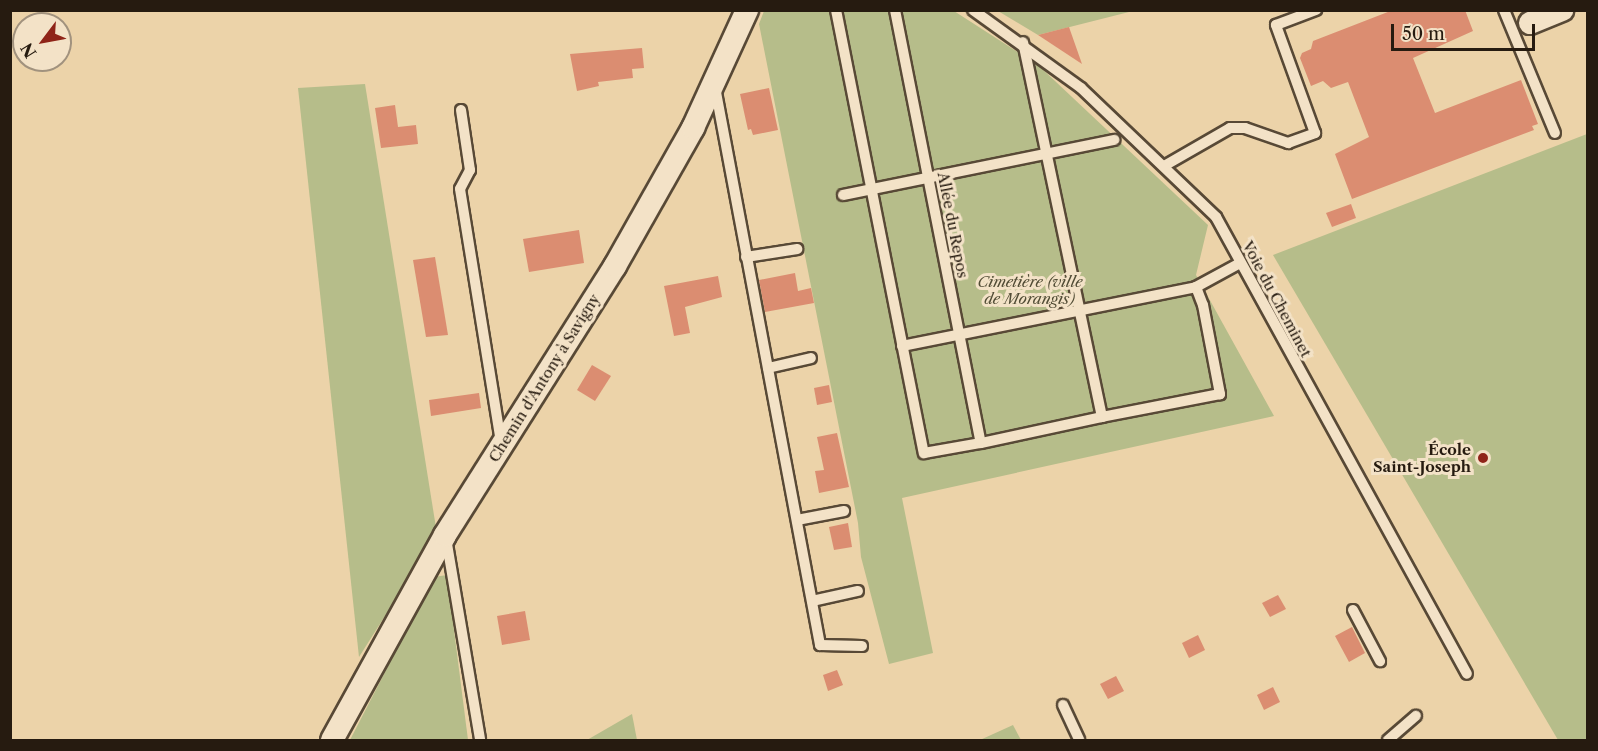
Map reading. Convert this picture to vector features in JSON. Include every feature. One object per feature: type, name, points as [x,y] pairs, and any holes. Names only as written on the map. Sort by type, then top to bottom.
[{"type":"street","name":"Chemin d'Antony à Savigny","points":[[332,741],[445,535],[615,266],[714,84],[747,10]]},
{"type":"street","points":[[1522,27],[1563,10]]},
{"type":"lane","points":[[836,10],[924,453],[1220,394],[1203,305],[1196,287]]},
{"type":"lane","name":"Allée du Repos","points":[[895,10],[981,443]]},
{"type":"lane","name":"Voie du Cheminet","points":[[973,10],[1023,42],[1081,88],[1216,217],[1467,674]]},
{"type":"lane","points":[[1164,165],[1230,128],[1245,128],[1288,143],[1315,133],[1276,25],[1316,10]]},
{"type":"lane","points":[[1504,10],[1522,27],[1556,133]]},
{"type":"lane","points":[[1023,42],[1049,154],[1102,417]]},
{"type":"lane","points":[[714,84],[820,645],[862,646]]},
{"type":"lane","points":[[461,110],[470,170],[460,189],[501,446]]},
{"type":"lane","points":[[843,195],[1114,140]]},
{"type":"lane","points":[[746,256],[796,249]]},
{"type":"lane","points":[[902,346],[1196,287],[1240,263]]},
{"type":"lane","points":[[768,368],[811,358]]},
{"type":"lane","points":[[797,520],[843,511]]},
{"type":"lane","points":[[445,535],[480,741]]},
{"type":"lane","points":[[812,601],[858,591]]},
{"type":"lane","points":[[1353,610],[1380,661]]},
{"type":"lane","points":[[1063,705],[1079,741]]},
{"type":"lane","points":[[1388,741],[1416,716]]},
{"type":"green space","name":"Cimetière (ville de Morangis)","points":[[764,11],[954,11],[1038,65],[1208,225],[1196,275],[1274,416],[902,498],[933,653],[889,664],[861,557],[858,523],[759,24]]},
{"type":"green space","points":[[998,11],[1133,11],[1038,35]]},
{"type":"green space","points":[[365,84],[437,534],[359,657],[298,88]]},
{"type":"green space","name":"École Saint-Joseph","points":[[1587,134],[1588,740],[1558,740],[1273,255]]},
{"type":"green space","points":[[447,575],[468,740],[350,740],[434,577]]},
{"type":"green space","points":[[632,714],[637,740],[587,740]]},
{"type":"green space","points":[[1013,725],[1021,740],[980,740]]},
{"type":"building","points":[[1393,10],[1465,10],[1473,31],[1413,58],[1435,113],[1521,80],[1538,124],[1532,126],[1534,130],[1352,199],[1335,154],[1369,137],[1348,82],[1331,88],[1323,81],[1311,86],[1300,58],[1302,53],[1311,49],[1313,41]]},
{"type":"building","points":[[1069,27],[1082,64],[1038,35]]},
{"type":"building","points":[[642,48],[644,68],[632,69],[633,78],[598,82],[599,86],[577,91],[570,54]]},
{"type":"building","points":[[769,88],[778,130],[753,135],[751,129],[748,130],[740,94]]},
{"type":"building","points":[[395,105],[398,127],[416,125],[418,144],[381,148],[375,108]]},
{"type":"building","points":[[1351,204],[1356,218],[1332,227],[1326,213]]},
{"type":"building","points":[[579,230],[584,263],[529,272],[523,239]]},
{"type":"building","points":[[435,257],[448,335],[426,337],[413,260]]},
{"type":"building","points":[[795,273],[798,291],[811,288],[814,303],[765,312],[759,280]]},
{"type":"building","points":[[718,276],[722,297],[685,307],[690,333],[674,336],[664,286]]},
{"type":"building","points":[[592,365],[611,376],[595,401],[577,390]]},
{"type":"building","points":[[829,385],[832,402],[817,405],[814,388]]},
{"type":"building","points":[[479,393],[481,408],[431,416],[429,400]]},
{"type":"building","points":[[837,433],[849,487],[819,493],[815,471],[824,470],[817,437]]},
{"type":"building","points":[[848,523],[852,547],[834,550],[829,527]]},
{"type":"building","points":[[1278,595],[1286,609],[1270,617],[1262,603]]},
{"type":"building","points":[[525,611],[530,640],[502,645],[497,616]]},
{"type":"building","points":[[1352,627],[1365,653],[1349,662],[1335,636]]},
{"type":"building","points":[[1198,635],[1205,650],[1189,658],[1182,643]]},
{"type":"building","points":[[837,670],[843,685],[828,691],[823,675]]},
{"type":"building","points":[[1116,676],[1124,691],[1108,699],[1100,684]]},
{"type":"building","points":[[1273,687],[1280,702],[1264,710],[1257,695]]},
{"type":"place","name":"École Saint-Joseph","points":[[1483,458]]}]
